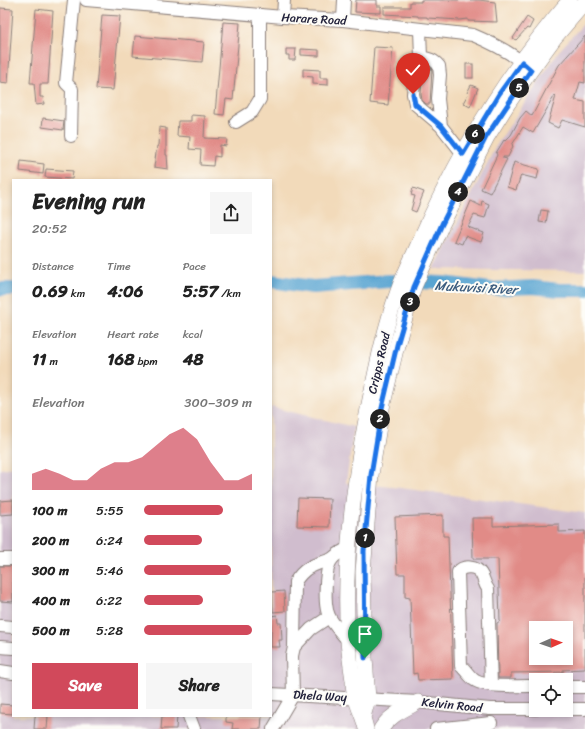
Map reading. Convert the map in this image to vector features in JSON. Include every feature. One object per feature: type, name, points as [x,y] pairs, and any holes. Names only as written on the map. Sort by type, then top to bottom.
[{"type":"main road","points":[[526,66],[546,28],[570,0]]},
{"type":"main road","points":[[526,66],[555,37],[585,2]]},
{"type":"main road","name":"Cripps Road","points":[[362,698],[365,658],[363,572],[371,475],[382,408],[397,345],[414,287],[414,269],[428,222],[463,154],[499,94],[526,66]]},
{"type":"main road","name":"Cripps Road","points":[[365,723],[362,698],[348,641],[348,548],[355,481],[374,376],[399,289],[414,269],[507,104],[526,66]]},
{"type":"main road","points":[[381,729],[387,720],[393,715],[418,702]]},
{"type":"street","points":[[71,136],[72,89],[66,83],[74,0]]},
{"type":"street","name":"Harare Road","points":[[86,0],[132,2],[283,17],[343,20],[473,35],[487,41],[526,66]]},
{"type":"street","points":[[283,17],[284,0]]},
{"type":"street","points":[[343,20],[344,0]]},
{"type":"street","points":[[236,122],[252,112],[260,98],[260,15]]},
{"type":"street","points":[[420,29],[421,58],[416,64],[415,104],[441,126],[463,154]]},
{"type":"street","points":[[421,58],[433,60],[439,66],[440,75],[438,99],[441,126]]},
{"type":"street","points":[[273,729],[293,695],[292,656],[294,647],[295,582],[301,573],[309,566],[332,559],[348,548]]},
{"type":"street","points":[[0,559],[12,559]]},
{"type":"street","points":[[332,559],[327,573],[326,608],[329,616],[348,641]]},
{"type":"street","points":[[491,685],[488,589],[484,584],[482,574],[477,570],[464,568],[458,572],[461,666],[475,681],[491,685],[529,686]]},
{"type":"street","points":[[294,647],[311,629],[329,616]]},
{"type":"street","points":[[0,626],[12,627]]},
{"type":"street","points":[[0,647],[12,648]]},
{"type":"street","points":[[0,672],[12,673]]},
{"type":"street","points":[[573,687],[585,687]]},
{"type":"street","name":"Dhela Way","points":[[272,694],[362,698]]},
{"type":"street","name":"Kelvin Road","points":[[362,698],[490,709],[529,709]]},
{"type":"street","points":[[436,729],[491,726],[490,709]]},
{"type":"street","points":[[573,709],[585,709]]},
{"type":"street","points":[[189,717],[194,729]]},
{"type":"shaded area","points":[[585,22],[585,271],[434,269],[496,146],[559,51]]},
{"type":"shaded area","points":[[272,407],[354,427],[346,483],[393,487],[585,513],[585,729],[0,729],[0,469],[12,467],[12,717],[272,717]]},
{"type":"building","points":[[356,0],[377,0],[377,6],[381,6],[381,13],[355,12]]},
{"type":"building","points":[[421,0],[479,0],[495,2],[497,22],[384,14],[384,7],[410,7],[410,2],[421,2]]},
{"type":"building","points":[[0,8],[13,9],[8,83],[0,82]]},
{"type":"building","points":[[36,9],[53,11],[48,84],[40,84],[40,97],[43,97],[44,104],[36,105],[34,83],[30,83]]},
{"type":"building","points":[[102,15],[120,16],[113,90],[96,89]]},
{"type":"building","points":[[527,17],[533,21],[529,29],[527,28],[516,40],[513,38]]},
{"type":"building","points":[[223,22],[240,23],[233,100],[226,99],[224,115],[215,114]]},
{"type":"building","points":[[135,36],[204,42],[202,62],[133,56]]},
{"type":"building","points":[[585,36],[585,83],[580,82],[575,100],[585,102],[585,127],[562,120],[558,128],[548,123],[556,96],[555,95],[533,133],[523,127],[512,145],[513,146],[508,157],[503,157],[507,159],[490,193],[481,189],[497,155],[496,153],[504,140],[505,141],[511,135],[520,118],[526,111],[532,116],[559,65]]},
{"type":"building","points":[[374,47],[393,48],[388,105],[370,103]]},
{"type":"building","points":[[286,49],[296,49],[295,60],[289,60],[289,55],[286,55]]},
{"type":"building","points":[[301,49],[319,50],[319,56],[301,55]]},
{"type":"building","points":[[466,64],[473,64],[473,78],[466,78]]},
{"type":"building","points":[[423,67],[432,69],[430,104],[426,104],[422,100]]},
{"type":"building","points":[[303,69],[320,70],[320,78],[328,78],[328,85],[313,84],[313,77],[303,76]]},
{"type":"building","points":[[471,85],[478,88],[470,107],[463,103]]},
{"type":"building","points":[[191,115],[205,116],[204,138],[227,139],[226,146],[220,145],[220,157],[214,156],[213,166],[200,165],[201,150],[189,149],[190,137],[177,136],[178,121],[191,121]]},
{"type":"building","points":[[43,118],[64,121],[63,130],[42,127]]},
{"type":"building","points":[[159,127],[166,128],[166,155],[168,169],[154,167],[158,146]]},
{"type":"building","points":[[21,161],[44,164],[43,174],[20,171]]},
{"type":"building","points":[[514,162],[539,169],[537,179],[521,175],[516,190],[507,187]]},
{"type":"building","points":[[46,169],[73,171],[72,179],[45,177]]},
{"type":"building","points":[[413,188],[424,192],[416,212],[411,210],[415,196],[411,195]]},
{"type":"building","points":[[471,201],[481,206],[482,201],[489,204],[485,218],[474,215],[468,227],[484,233],[481,242],[465,236],[462,244],[454,241]]},
{"type":"building","points":[[541,210],[548,211],[546,223],[539,222]]},
{"type":"building","points":[[298,498],[330,499],[329,527],[297,526]]},
{"type":"building","points":[[12,500],[12,514],[0,515],[0,501]]},
{"type":"building","points":[[443,515],[443,536],[448,536],[453,679],[418,680],[417,673],[413,674],[410,598],[405,597],[405,574],[397,574],[395,517]]},
{"type":"building","points":[[472,518],[493,518],[493,526],[559,524],[559,532],[585,531],[585,669],[563,670],[563,672],[511,673],[511,678],[498,678],[497,623],[500,621],[498,559],[473,559]]},
{"type":"building","points":[[0,566],[12,566],[12,602],[0,601]]},
{"type":"building","points":[[284,591],[285,611],[273,612],[272,592]]},
{"type":"building","points":[[277,615],[278,623],[281,623],[282,640],[279,640],[280,647],[272,647],[272,616]]},
{"type":"building","points":[[0,704],[12,705],[12,714],[0,713]]},
{"type":"building","points":[[35,717],[48,717],[47,729],[34,729]]},
{"type":"building","points":[[162,717],[177,717],[176,729],[161,729]]},
{"type":"building","points":[[226,717],[262,717],[261,729],[232,729],[233,723],[226,722]]},
{"type":"waterway","name":"Mukuvisi River","points":[[272,281],[313,287],[389,281],[443,283],[490,289],[533,287],[559,290],[585,290]]},
{"type":"waterway","name":"Mukuvisi River","points":[[0,289],[12,289]]},
{"type":"route","points":[[365,658],[363,572],[371,475],[382,408],[397,345],[414,287],[442,224],[486,137],[531,70],[522,62],[499,94],[463,154],[441,126],[415,104],[413,94]]}]
